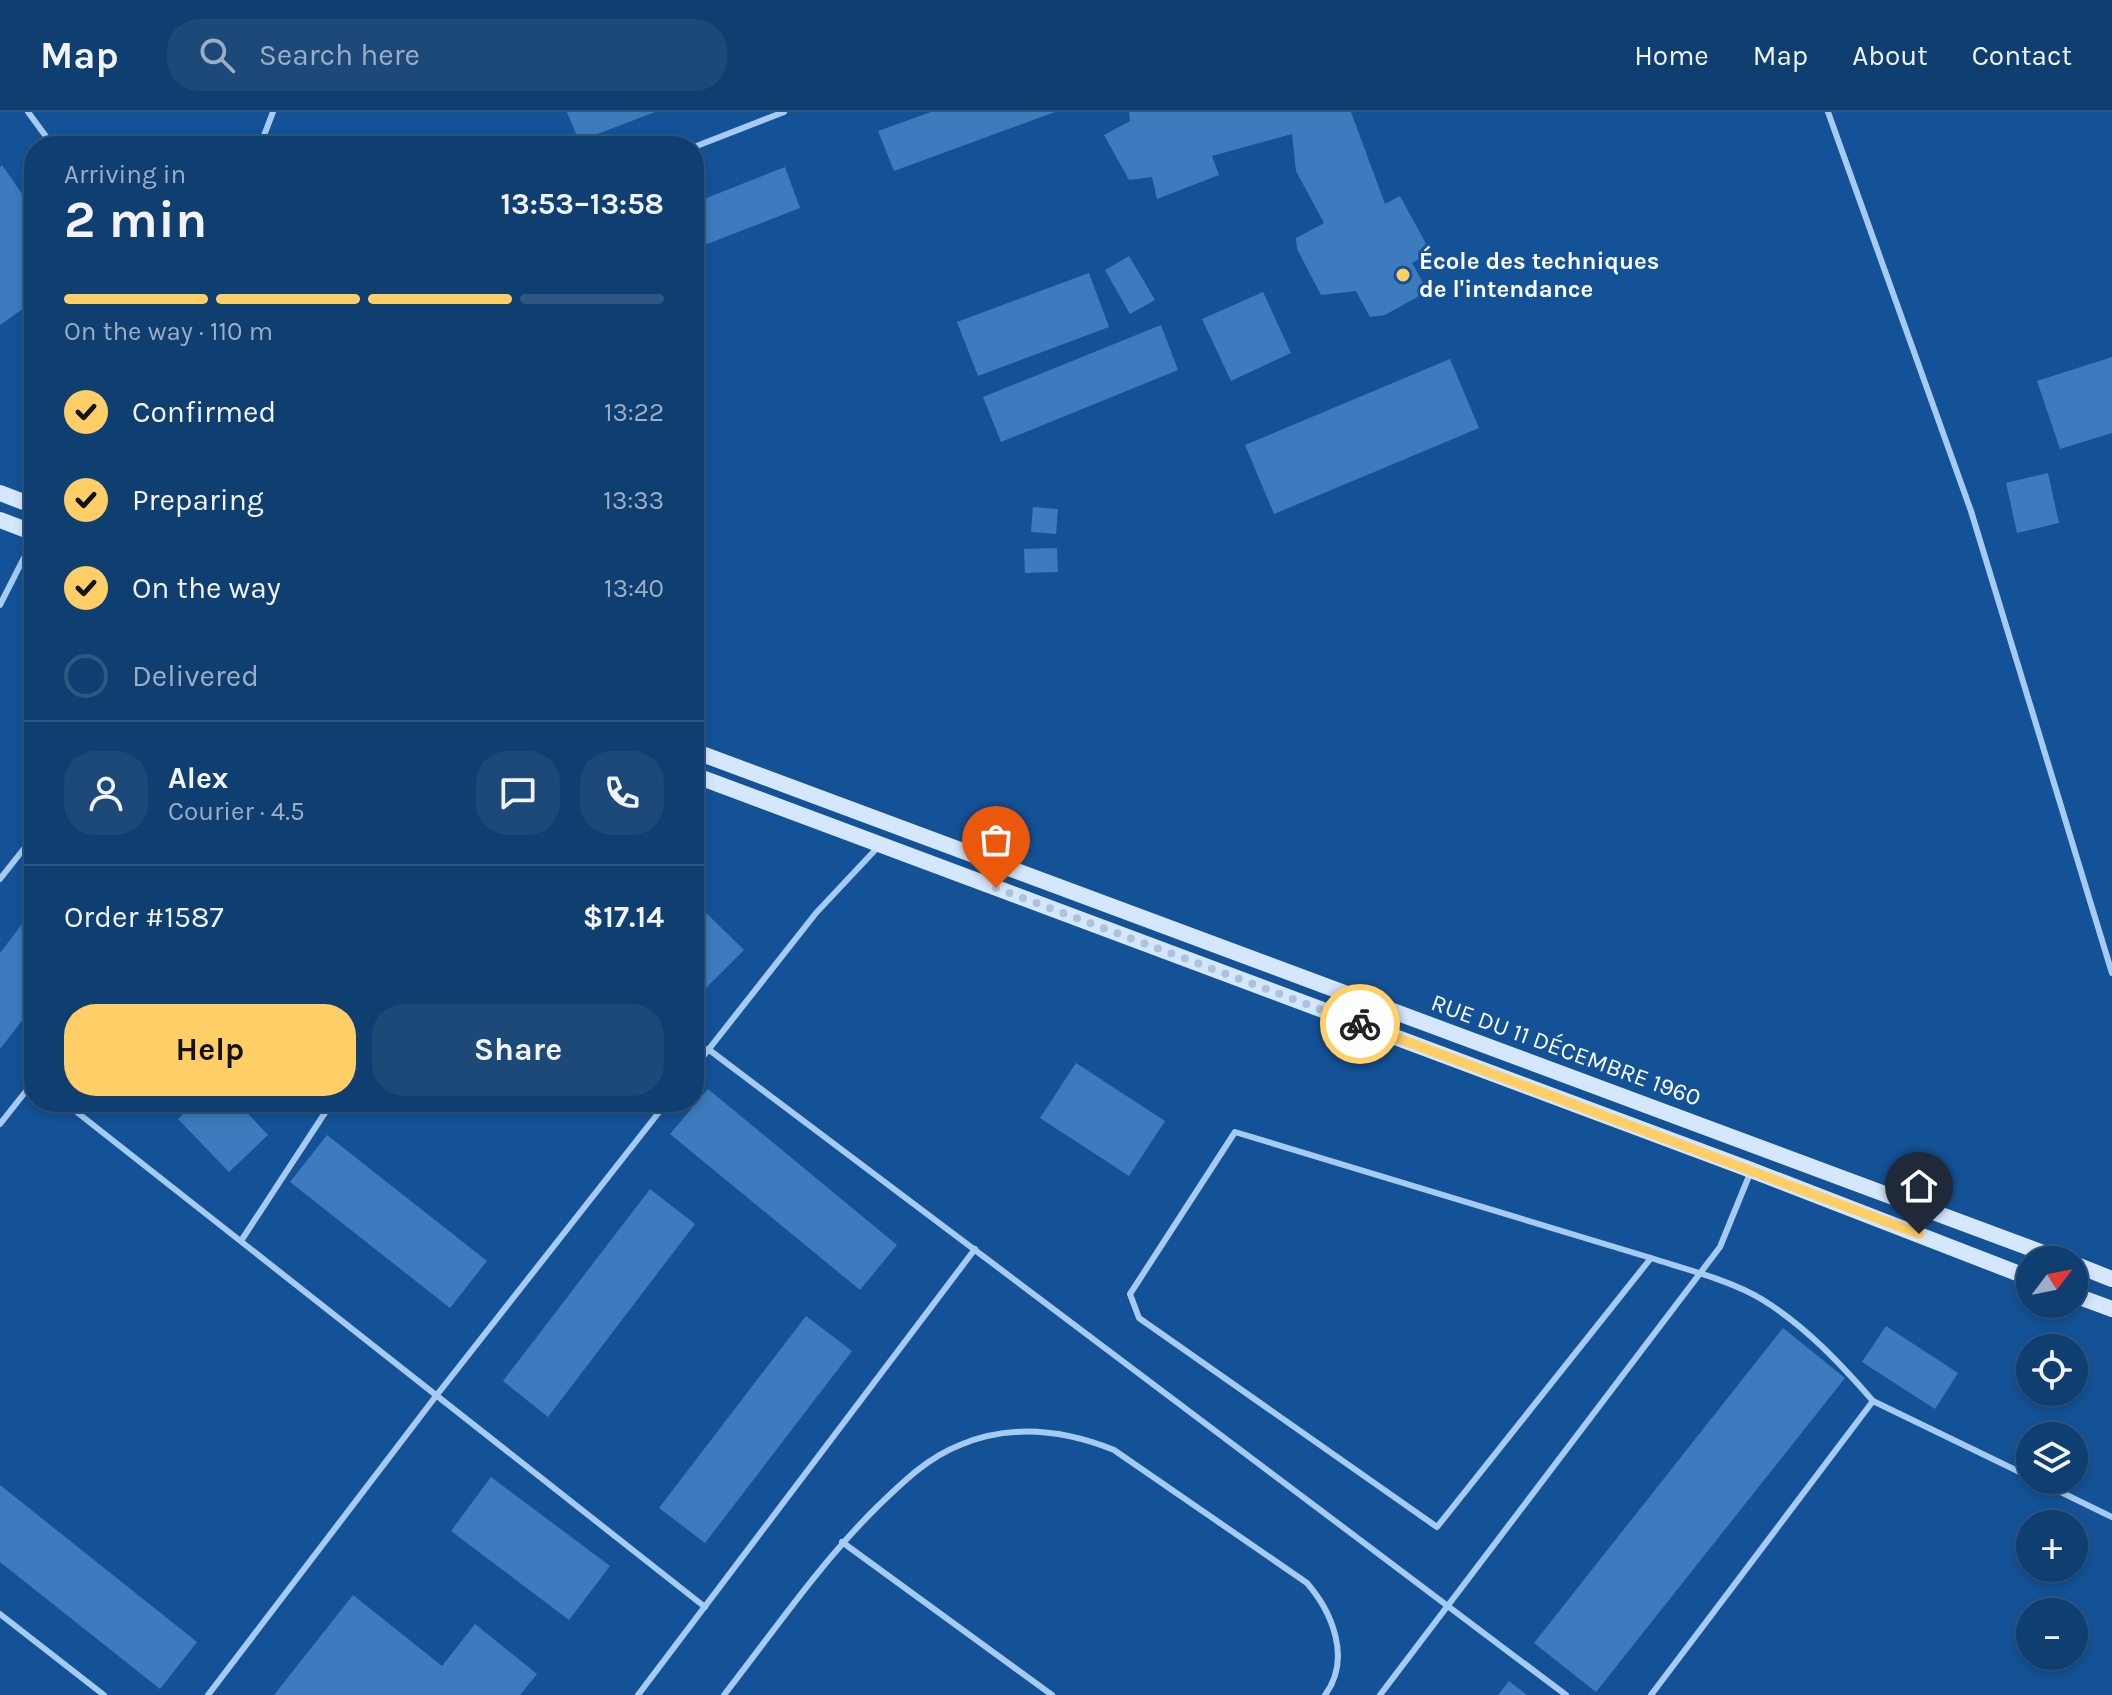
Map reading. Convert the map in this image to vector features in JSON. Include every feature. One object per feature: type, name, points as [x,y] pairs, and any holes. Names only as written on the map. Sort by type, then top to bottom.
[{"type":"main road","points":[[0,493],[24,502]]},
{"type":"main road","points":[[0,520],[24,531]]},
{"type":"main road","name":"RUE DU 11 DÉCEMBRE 1960","points":[[704,755],[2024,1246]]},
{"type":"main road","name":"RUE DU 11 DÉCEMBRE 1960","points":[[704,779],[1751,1170],[2016,1273]]},
{"type":"main road","points":[[2088,1270],[2112,1279]]},
{"type":"main road","points":[[2088,1300],[2112,1309]]},
{"type":"lane","points":[[28,112],[46,136]]},
{"type":"lane","points":[[264,136],[273,112]]},
{"type":"lane","points":[[704,143],[784,112]]},
{"type":"lane","points":[[1828,112],[1971,511],[2112,973]]},
{"type":"lane","points":[[0,605],[24,556]]},
{"type":"lane","points":[[704,1054],[816,913],[880,845]]},
{"type":"lane","points":[[0,879],[24,849]]},
{"type":"lane","points":[[708,1049],[1566,1695]]},
{"type":"lane","points":[[0,1124],[24,1094]]},
{"type":"lane","points":[[77,1112],[705,1607]]},
{"type":"lane","points":[[241,1241],[325,1112]]},
{"type":"lane","points":[[208,1695],[436,1396],[659,1112]]},
{"type":"lane","points":[[1651,1258],[1437,1527],[1139,1318],[1130,1294],[1235,1132],[1651,1258],[1700,1273],[1761,1299],[1833,1355],[1873,1401],[2016,1470]]},
{"type":"lane","points":[[1380,1695],[1720,1247],[1751,1170]]},
{"type":"lane","points":[[638,1695],[975,1249]]},
{"type":"lane","points":[[1651,1695],[1873,1401]]},
{"type":"lane","points":[[724,1695],[842,1542],[908,1477],[933,1458],[961,1444],[991,1435],[1022,1431],[1054,1432],[1085,1438],[1114,1450],[1307,1583],[1322,1601],[1332,1622],[1337,1644],[1336,1667],[1325,1695]]},
{"type":"lane","points":[[2065,1494],[2112,1517]]},
{"type":"lane","points":[[842,1542],[1052,1695]]},
{"type":"lane","points":[[0,1614],[104,1695]]},
{"type":"building","points":[[567,112],[655,112],[592,136],[577,136]]},
{"type":"building","points":[[931,112],[1055,112],[894,171],[878,131]]},
{"type":"building","points":[[1129,112],[1351,112],[1385,204],[1400,196],[1431,253],[1412,263],[1428,291],[1385,315],[1370,317],[1356,291],[1321,295],[1297,249],[1296,238],[1324,223],[1296,171],[1292,134],[1212,156],[1219,175],[1157,199],[1152,177],[1129,180],[1104,135],[1130,121]]},
{"type":"building","points":[[2,165],[24,197],[24,308],[0,325]]},
{"type":"building","points":[[785,167],[800,208],[704,245],[704,199]]},
{"type":"building","points":[[1129,256],[1155,300],[1130,314],[1105,270]]},
{"type":"building","points":[[1089,273],[1109,327],[978,376],[957,322]]},
{"type":"building","points":[[1263,292],[1291,353],[1231,381],[1202,319]]},
{"type":"building","points":[[1161,325],[1178,370],[1001,442],[983,397]]},
{"type":"building","points":[[2112,357],[2112,433],[2060,449],[2037,381]]},
{"type":"building","points":[[1450,359],[1479,428],[1274,514],[1245,445]]},
{"type":"building","points":[[2048,473],[2059,523],[2017,533],[2006,483]]},
{"type":"building","points":[[1033,507],[1058,509],[1056,534],[1031,532]]},
{"type":"building","points":[[1057,548],[1058,572],[1025,573],[1024,549]]},
{"type":"building","points":[[704,911],[744,950],[704,990]]},
{"type":"building","points":[[24,922],[24,1018],[0,1049],[0,953]]},
{"type":"building","points":[[1076,1063],[1165,1121],[1129,1176],[1040,1118]]},
{"type":"building","points":[[708,1089],[897,1245],[860,1290],[670,1134],[689,1112],[704,1112],[704,1094]]},
{"type":"building","points":[[185,1112],[246,1112],[268,1135],[229,1172],[178,1119]]},
{"type":"building","points":[[327,1135],[487,1261],[450,1308],[290,1182]]},
{"type":"building","points":[[650,1189],[695,1224],[548,1417],[503,1381]]},
{"type":"building","points":[[806,1316],[852,1351],[705,1543],[659,1508]]},
{"type":"building","points":[[1886,1326],[1958,1373],[1935,1409],[1862,1362]]},
{"type":"building","points":[[1783,1328],[1845,1378],[1596,1692],[1534,1643]]},
{"type":"building","points":[[491,1477],[610,1566],[569,1620],[451,1531]]},
{"type":"building","points":[[0,1485],[197,1642],[160,1689],[0,1562]]},
{"type":"building","points":[[353,1595],[442,1666],[475,1624],[537,1674],[520,1695],[274,1695]]},
{"type":"building","points":[[1509,1681],[1527,1695],[1498,1695]]},
{"type":"way so far","points":[[996,888],[1360,1024]]},
{"type":"place","name":"École des techniques de l'intendance","points":[[1403,275]]},
{"type":"route","points":[[1360,1024],[1919,1234]]}]
